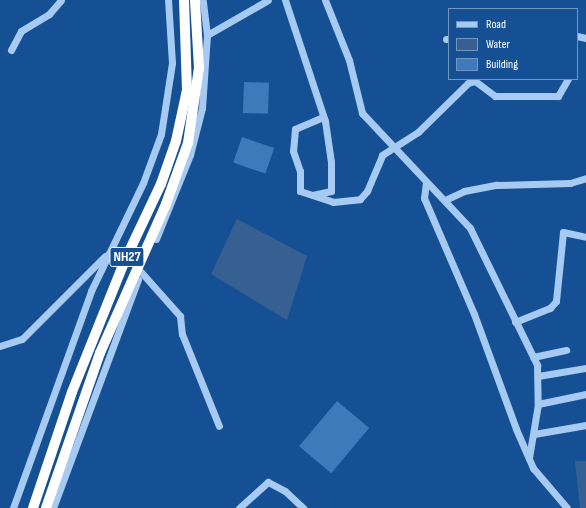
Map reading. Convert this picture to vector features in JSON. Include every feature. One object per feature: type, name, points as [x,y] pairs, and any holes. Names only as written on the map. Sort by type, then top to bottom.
[{"type":"highway","name":"NH27","points":[[34,508],[72,392],[126,258],[161,184],[180,124],[188,62],[184,0]]},
{"type":"highway","name":"NH27","points":[[46,508],[97,360],[166,204],[188,143],[199,68],[195,0]]},
{"type":"street","points":[[11,50],[21,31],[49,14],[61,0]]},
{"type":"street","points":[[13,508],[49,400],[108,254],[143,183],[161,134],[172,63],[168,0]]},
{"type":"street","points":[[53,508],[140,272],[190,154],[202,108],[207,35],[203,0]]},
{"type":"street","points":[[207,35],[268,0]]},
{"type":"street","points":[[285,0],[323,117],[333,187],[331,191],[311,195]]},
{"type":"street","points":[[325,0],[349,60],[362,113],[426,182],[445,200],[476,237],[533,356],[538,376],[538,404],[529,458]]},
{"type":"street","points":[[323,117],[301,124],[295,129],[293,138],[300,191],[333,202],[360,199],[367,191],[378,161],[392,146],[418,132],[468,83],[476,80],[495,96],[558,96],[567,80]]},
{"type":"street","points":[[445,200],[464,191],[496,185],[570,183],[586,178]]},
{"type":"street","points":[[426,182],[424,198],[529,458],[567,508]]},
{"type":"street","points":[[516,322],[550,308],[556,301],[563,232],[586,237]]},
{"type":"street","points":[[108,254],[126,258]]},
{"type":"street","points":[[0,346],[22,339],[108,254]]},
{"type":"street","points":[[140,272],[180,316],[182,334],[219,426]]},
{"type":"street","points":[[533,356],[566,350]]},
{"type":"street","points":[[538,376],[586,368]]},
{"type":"street","points":[[538,404],[586,394]]},
{"type":"street","points":[[534,434],[586,425]]},
{"type":"street","points":[[239,508],[268,482],[285,491],[303,508]]},
{"type":"water","points":[[237,219],[307,256],[287,320],[211,274]]},
{"type":"water","points":[[575,461],[586,461],[586,508],[580,508]]},
{"type":"building","points":[[244,82],[269,83],[268,114],[243,113]]},
{"type":"building","points":[[242,137],[274,148],[265,174],[233,163]]},
{"type":"building","points":[[337,401],[369,428],[331,473],[299,446]]}]
